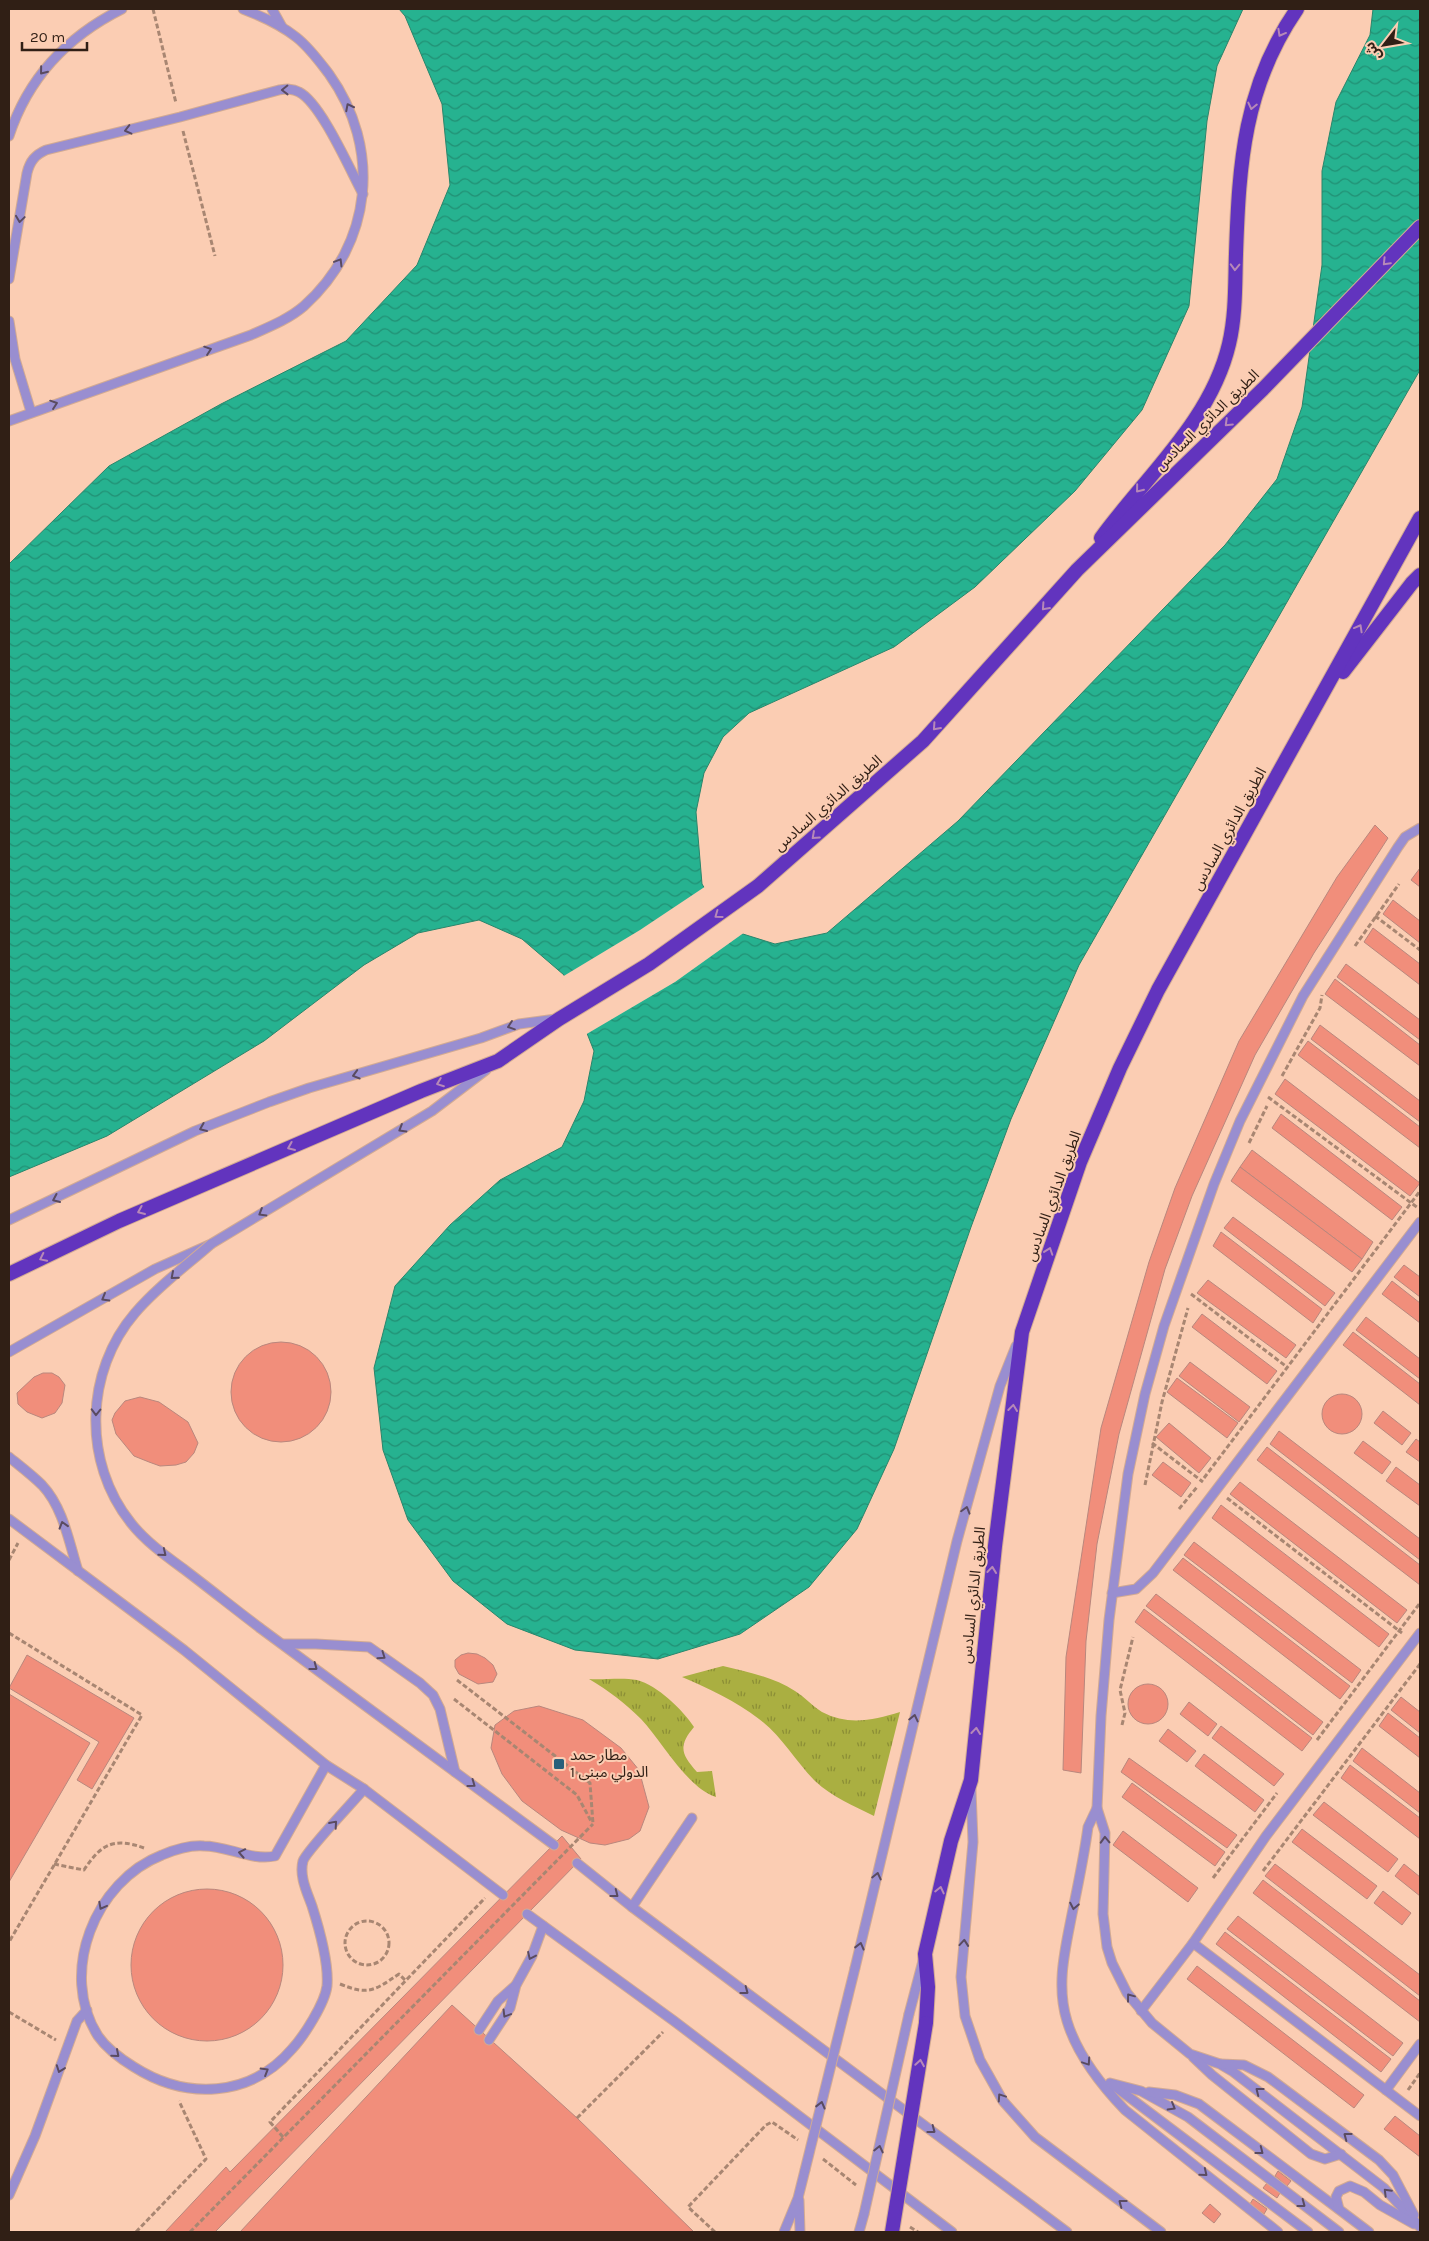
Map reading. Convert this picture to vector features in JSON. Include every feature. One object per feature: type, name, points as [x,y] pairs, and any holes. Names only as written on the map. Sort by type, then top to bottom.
[{"type":"highway","points":[[1077,570],[1121,511],[1198,416],[1218,381],[1230,344],[1234,301],[1238,183],[1244,141],[1255,96],[1268,60],[1280,34],[1297,9]]},
{"type":"highway","name":"الطريق الدائري السادس","points":[[9,1274],[119,1221],[421,1091],[498,1061],[559,1019],[649,964],[758,886],[924,741],[1077,570],[1263,389],[1420,227]]},
{"type":"highway","name":"الطريق الدائري السادس","points":[[892,2232],[926,2022],[928,1987],[925,1954],[951,1840],[971,1780],[994,1546],[1022,1332],[1080,1162],[1120,1068],[1158,990],[1420,518]]},
{"type":"highway","points":[[1319,702],[1420,575]]},
{"type":"lane","points":[[9,136],[32,85],[48,64],[69,42],[93,24],[122,9]]},
{"type":"lane","points":[[9,421],[251,335],[277,323],[303,306],[339,264],[357,224],[363,194],[362,150],[354,117],[338,88],[319,61],[297,37],[282,27],[243,9]]},
{"type":"lane","points":[[272,9],[282,27]]},
{"type":"lane","points":[[9,279],[27,173],[29,165],[38,154],[46,150],[279,90],[289,89],[298,92],[314,105],[363,194]]},
{"type":"lane","points":[[9,321],[15,358],[31,412]]},
{"type":"lane","points":[[1341,2154],[1325,2159],[1311,2154],[1212,2075],[1141,2011],[1119,1979],[1107,1947],[1103,1914],[1105,1833],[1097,1808],[1101,1716],[1112,1593],[1135,1439],[1147,1386],[1176,1288],[1214,1184],[1255,1088],[1303,996],[1405,837],[1420,828]]},
{"type":"lane","points":[[9,1220],[195,1131],[269,1102],[309,1088],[481,1038],[519,1024],[559,1019]]},
{"type":"lane","points":[[9,1352],[155,1269],[211,1244],[432,1111],[498,1061]]},
{"type":"lane","points":[[1112,1593],[1131,1591],[1144,1583],[1420,1222]]},
{"type":"lane","points":[[211,1244],[149,1298],[121,1332],[110,1353],[99,1382],[96,1406],[99,1457],[110,1488],[130,1523],[158,1549],[260,1628],[554,1845]]},
{"type":"lane","points":[[784,2232],[798,2198],[957,1541],[1000,1386],[1022,1332]]},
{"type":"lane","points":[[9,1457],[42,1484],[52,1497],[58,1509],[78,1571]]},
{"type":"lane","points":[[9,1519],[184,1650],[326,1765],[364,1789],[503,1895]]},
{"type":"lane","points":[[1141,2011],[1192,1943],[1266,1836],[1420,1632]]},
{"type":"lane","points":[[284,1644],[316,1644],[369,1648],[420,1683],[433,1695],[440,1709],[455,1772]]},
{"type":"lane","points":[[326,1765],[275,1856],[255,1856],[204,1846],[162,1855],[129,1874],[106,1897],[90,1927],[82,1970],[82,1986],[88,2010],[98,2036],[122,2060],[152,2079],[169,2084],[200,2090],[231,2088],[250,2080],[279,2062],[292,2049],[324,1997],[327,1985],[320,1931],[302,1874],[304,1858],[364,1789]]},
{"type":"lane","points":[[971,1780],[973,1842],[962,1977],[964,2016],[980,2060],[1003,2102],[1035,2137],[1161,2232]]},
{"type":"lane","points":[[1097,1808],[1088,1827],[1061,1981],[1066,2020],[1074,2040],[1099,2080],[1125,2110],[1278,2232]]},
{"type":"lane","points":[[632,1907],[692,1818]]},
{"type":"lane","points":[[577,1863],[632,1907],[1067,2232]]},
{"type":"lane","points":[[527,1914],[674,2022],[952,2232]]},
{"type":"lane","points":[[489,2040],[510,2008],[516,1985],[532,1956],[543,1926]]},
{"type":"lane","points":[[1192,1943],[1420,2116]]},
{"type":"lane","points":[[859,2232],[909,2014],[925,1954]]},
{"type":"lane","points":[[479,2030],[498,2000],[516,1985]]},
{"type":"lane","points":[[9,2195],[35,2136],[77,2021],[88,2010]]},
{"type":"lane","points":[[1386,2090],[1420,2044]]},
{"type":"lane","points":[[1190,2054],[1220,2064],[1250,2084],[1384,2188],[1420,2227]]},
{"type":"lane","points":[[1220,2064],[1244,2065],[1268,2077],[1379,2160],[1393,2176],[1420,2227]]},
{"type":"lane","points":[[1099,2080],[1141,2091],[1175,2095],[1199,2104],[1369,2232]]},
{"type":"lane","points":[[1110,2083],[1308,2232]]},
{"type":"lane","points":[[1141,2091],[1188,2117],[1339,2232]]},
{"type":"lane","points":[[1339,2209],[1336,2197],[1339,2191],[1350,2186],[1420,2227]]},
{"type":"lane","points":[[798,2198],[800,2232]]},
{"type":"path","points":[[1353,949],[1399,884]]},
{"type":"path","points":[[1360,905],[1420,950]]},
{"type":"path","points":[[1281,1077],[1320,1008],[1323,992]]},
{"type":"path","points":[[1255,1088],[1420,1209]]},
{"type":"path","points":[[1246,1149],[1256,1132],[1272,1092]]},
{"type":"path","points":[[1179,1509],[1420,1192]]},
{"type":"path","points":[[1145,1485],[1152,1443],[1195,1287]]},
{"type":"path","points":[[1176,1288],[1192,1294],[1302,1378]]},
{"type":"path","points":[[1135,1439],[1152,1443],[1413,1642]]},
{"type":"path","points":[[1316,1742],[1420,1603]]},
{"type":"path","points":[[9,1633],[142,1715],[9,1942]]},
{"type":"path","points":[[1122,1725],[1125,1713],[1120,1690],[1133,1637]]},
{"type":"path","points":[[1258,1877],[1420,1664]]},
{"type":"path","points":[[190,2232],[593,1824],[590,1783],[457,1680]]},
{"type":"path","points":[[451,1698],[578,1795],[593,1824]]},
{"type":"path","points":[[1213,1878],[1281,1788]]},
{"type":"path","points":[[54,1864],[84,1870],[99,1850],[116,1842],[128,1842],[145,1849]]},
{"type":"path","points":[[283,2137],[270,2122],[494,1888]]},
{"type":"path","points":[[369,1921],[384,1929],[388,1936],[389,1945],[381,1960],[373,1964],[365,1964],[357,1962],[350,1957],[345,1941],[348,1932],[353,1926],[360,1922],[369,1921]]},
{"type":"path","points":[[331,1980],[365,1992],[377,1988],[399,1974],[406,1981]]},
{"type":"path","points":[[9,2012],[64,2044]]},
{"type":"path","points":[[576,2118],[674,2022]]},
{"type":"path","points":[[1400,2100],[1420,2073]]},
{"type":"path","points":[[136,2232],[206,2160],[177,2094]]},
{"type":"path","points":[[688,2207],[715,2232]]},
{"type":"green space","points":[[723,1666],[760,1675],[787,1686],[799,1693],[822,1712],[842,1719],[871,1719],[900,1712],[874,1816],[843,1801],[822,1787],[775,1733],[750,1712],[722,1695],[682,1677]]},
{"type":"green space","points":[[589,1679],[637,1680],[653,1687],[676,1706],[694,1727],[685,1740],[685,1755],[697,1772],[712,1771],[716,1797],[705,1792],[685,1774],[635,1713]]},
{"type":"water","points":[[399,9],[1243,9],[1217,66],[1207,121],[1189,306],[1142,410],[1075,491],[975,587],[894,647],[749,713],[723,737],[704,773],[696,812],[702,884],[730,930],[775,944],[827,933],[958,821],[1225,545],[1277,479],[1302,407],[1322,265],[1322,171],[1336,102],[1370,35],[1373,9],[1420,9],[1420,370],[1079,965],[1011,1119],[971,1227],[894,1449],[857,1529],[809,1587],[740,1634],[658,1659],[575,1650],[507,1624],[453,1581],[408,1520],[383,1450],[374,1368],[395,1286],[450,1225],[500,1180],[562,1147],[584,1101],[594,1051],[564,975],[522,939],[479,920],[418,933],[364,965],[264,1041],[107,1136],[9,1177],[9,564],[109,466],[221,404],[346,341],[417,265],[450,185],[442,104],[405,16]]},
{"type":"pier","points":[[706,886],[731,928],[745,932],[675,982],[585,1035],[562,977],[640,930]]},
{"type":"building","points":[[1375,825],[1388,838],[1314,953],[1255,1055],[1192,1196],[1165,1269],[1119,1434],[1097,1544],[1086,1641],[1081,1773],[1063,1770],[1066,1657],[1101,1428],[1149,1262],[1175,1188],[1239,1041],[1337,877]]},
{"type":"building","points":[[1420,868],[1420,887],[1411,880]]},
{"type":"building","points":[[1393,900],[1420,921],[1420,943],[1383,914]]},
{"type":"building","points":[[1373,928],[1420,964],[1420,985],[1364,942]]},
{"type":"building","points":[[1346,964],[1420,1020],[1420,1040],[1337,977]]},
{"type":"building","points":[[1335,979],[1420,1045],[1420,1066],[1325,994]]},
{"type":"building","points":[[1320,1025],[1420,1101],[1420,1122],[1311,1039]]},
{"type":"building","points":[[1308,1041],[1420,1127],[1420,1148],[1298,1055]]},
{"type":"building","points":[[1285,1079],[1420,1183],[1410,1196],[1275,1094]]},
{"type":"building","points":[[1281,1114],[1402,1207],[1392,1220],[1272,1128]]},
{"type":"building","points":[[1252,1150],[1373,1242],[1362,1259],[1240,1167]]},
{"type":"building","points":[[1240,1167],[1362,1259],[1352,1272],[1231,1181]]},
{"type":"building","points":[[1233,1217],[1335,1293],[1325,1306],[1224,1228]]},
{"type":"building","points":[[1221,1232],[1322,1309],[1313,1323],[1213,1246]]},
{"type":"building","points":[[1404,1265],[1420,1277],[1420,1297],[1394,1277]]},
{"type":"building","points":[[1208,1280],[1296,1345],[1286,1358],[1197,1293]]},
{"type":"building","points":[[1392,1281],[1420,1303],[1420,1323],[1382,1294]]},
{"type":"building","points":[[1202,1314],[1277,1371],[1267,1384],[1192,1327]]},
{"type":"building","points":[[1366,1317],[1420,1359],[1420,1379],[1356,1330]]},
{"type":"building","points":[[1353,1332],[1420,1384],[1420,1405],[1343,1345]]},
{"type":"building","points":[[281,1342],[291,1343],[309,1350],[323,1364],[330,1382],[330,1402],[323,1420],[309,1434],[291,1441],[281,1442],[271,1441],[253,1434],[239,1420],[232,1402],[231,1392],[232,1382],[239,1364],[253,1350],[271,1343]]},
{"type":"building","points":[[1190,1362],[1250,1407],[1239,1422],[1179,1376]]},
{"type":"building","points":[[43,1373],[52,1373],[59,1377],[65,1385],[62,1403],[55,1413],[42,1418],[27,1412],[18,1404],[17,1393],[34,1377]]},
{"type":"building","points":[[1177,1378],[1238,1423],[1227,1438],[1167,1392]]},
{"type":"building","points":[[1342,1394],[1356,1400],[1362,1414],[1356,1428],[1342,1434],[1328,1428],[1322,1414],[1328,1400]]},
{"type":"building","points":[[140,1397],[159,1402],[188,1422],[198,1443],[194,1453],[186,1462],[160,1466],[134,1456],[116,1434],[112,1420],[115,1413],[125,1401]]},
{"type":"building","points":[[1383,1411],[1411,1433],[1402,1445],[1374,1423]]},
{"type":"building","points":[[1169,1423],[1211,1458],[1199,1473],[1156,1437]]},
{"type":"building","points":[[1279,1431],[1420,1539],[1420,1560],[1270,1444]]},
{"type":"building","points":[[1416,1439],[1420,1442],[1420,1462],[1406,1452]]},
{"type":"building","points":[[1363,1441],[1391,1462],[1382,1474],[1354,1453]]},
{"type":"building","points":[[1267,1447],[1420,1565],[1420,1585],[1257,1460]]},
{"type":"building","points":[[1163,1462],[1191,1483],[1181,1497],[1152,1475]]},
{"type":"building","points":[[1396,1467],[1420,1485],[1420,1506],[1386,1481]]},
{"type":"building","points":[[1240,1482],[1407,1610],[1397,1623],[1230,1494]]},
{"type":"building","points":[[1221,1505],[1389,1634],[1379,1647],[1212,1518]]},
{"type":"building","points":[[1194,1542],[1361,1670],[1352,1683],[1184,1555]]},
{"type":"building","points":[[1183,1558],[1350,1686],[1340,1699],[1173,1570]]},
{"type":"building","points":[[1156,1594],[1323,1722],[1313,1735],[1146,1606]]},
{"type":"building","points":[[1144,1609],[1312,1738],[1302,1751],[1135,1622]]},
{"type":"building","points":[[468,1653],[477,1654],[493,1665],[497,1674],[493,1682],[478,1684],[459,1674],[455,1667],[455,1660],[461,1655]]},
{"type":"building","points":[[27,1655],[134,1718],[92,1789],[77,1780],[99,1742],[9,1688]]},
{"type":"building","points":[[1148,1684],[1162,1690],[1168,1704],[1162,1718],[1148,1724],[1134,1718],[1128,1704],[1134,1690]]},
{"type":"building","points":[[9,1694],[90,1743],[9,1882]]},
{"type":"building","points":[[1401,1697],[1420,1712],[1420,1733],[1391,1710]]},
{"type":"building","points":[[1189,1702],[1217,1724],[1208,1736],[1180,1714]]},
{"type":"building","points":[[539,1706],[583,1720],[621,1748],[639,1770],[649,1807],[640,1831],[629,1839],[605,1845],[590,1843],[561,1830],[522,1801],[502,1774],[491,1748],[495,1725],[514,1711]]},
{"type":"building","points":[[1388,1713],[1420,1738],[1420,1758],[1379,1726]]},
{"type":"building","points":[[1221,1726],[1284,1774],[1274,1786],[1212,1738]]},
{"type":"building","points":[[1168,1729],[1196,1751],[1187,1762],[1159,1741]]},
{"type":"building","points":[[1362,1748],[1420,1793],[1420,1813],[1353,1761]]},
{"type":"building","points":[[1204,1754],[1264,1800],[1255,1812],[1195,1766]]},
{"type":"building","points":[[1129,1758],[1237,1835],[1227,1848],[1121,1772]]},
{"type":"building","points":[[1350,1765],[1420,1818],[1420,1839],[1341,1778]]},
{"type":"building","points":[[1132,1783],[1225,1852],[1215,1866],[1122,1797]]},
{"type":"building","points":[[1324,1802],[1398,1859],[1388,1872],[1313,1815]]},
{"type":"building","points":[[1302,1829],[1377,1886],[1367,1899],[1292,1842]]},
{"type":"building","points":[[1123,1831],[1198,1888],[1188,1902],[1113,1845]]},
{"type":"building","points":[[562,1836],[581,1859],[215,2232],[165,2232],[226,2167],[230,2172]]},
{"type":"building","points":[[1275,1864],[1420,1975],[1420,1996],[1265,1876]]},
{"type":"building","points":[[1404,1864],[1420,1877],[1420,1896],[1395,1876]]},
{"type":"building","points":[[1263,1880],[1420,2001],[1420,2022],[1253,1893]]},
{"type":"building","points":[[207,1889],[236,1895],[261,1911],[277,1936],[283,1965],[277,1994],[261,2019],[236,2035],[207,2041],[178,2035],[153,2019],[137,1994],[131,1965],[137,1936],[153,1911],[178,1895]]},
{"type":"building","points":[[1383,1891],[1411,1913],[1402,1925],[1374,1903]]},
{"type":"building","points":[[1238,1916],[1403,2043],[1393,2056],[1227,1929]]},
{"type":"building","points":[[1225,1932],[1391,2059],[1381,2072],[1216,1944]]},
{"type":"building","points":[[1197,1966],[1364,2095],[1354,2108],[1187,1979]]},
{"type":"building","points":[[452,2005],[577,2118],[694,2232],[240,2232]]},
{"type":"building","points":[[1395,2116],[1420,2136],[1420,2157],[1384,2129]]},
{"type":"building","points":[[1278,2171],[1291,2181],[1287,2186],[1275,2176]]},
{"type":"building","points":[[1267,2183],[1280,2193],[1277,2198],[1263,2188]]},
{"type":"building","points":[[1253,2199],[1267,2209],[1264,2214],[1250,2204]]},
{"type":"building","points":[[1210,2204],[1221,2214],[1214,2223],[1202,2213]]},
{"type":"place","name":"مطار حمد الدولي مبنى 1","points":[[559,1764]]}]
